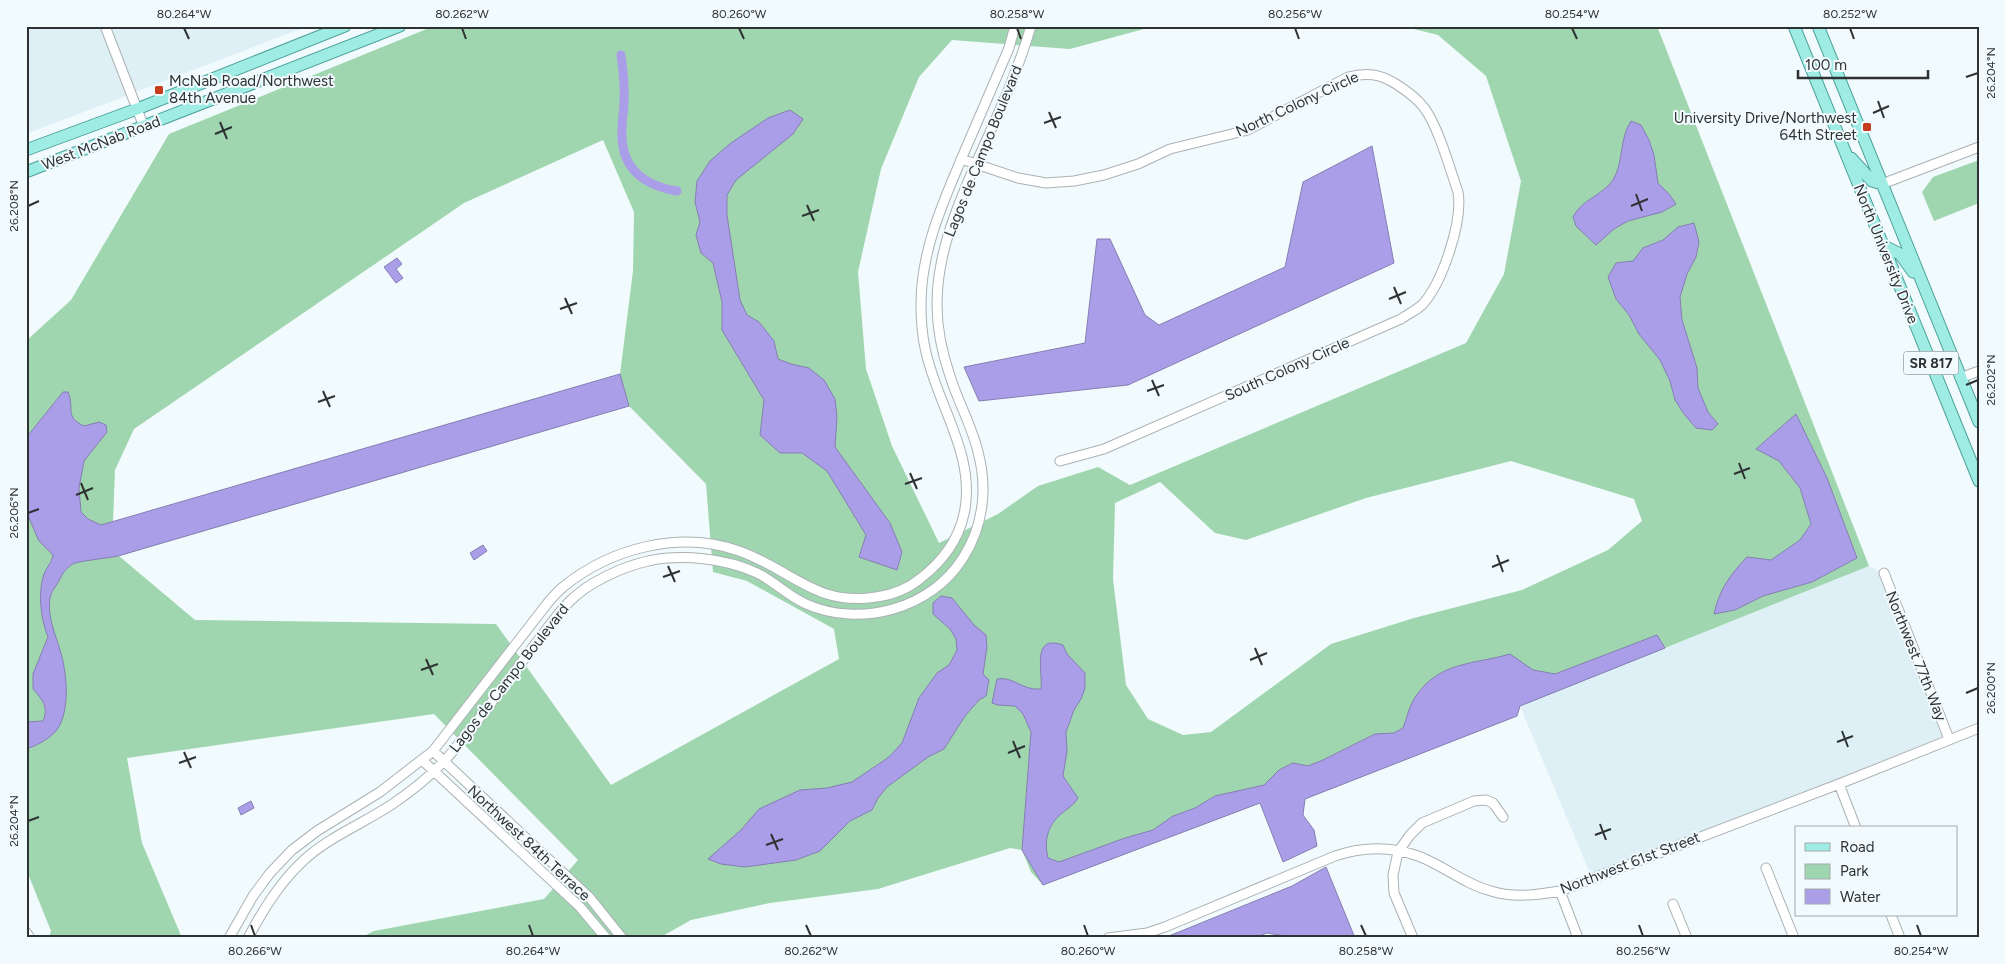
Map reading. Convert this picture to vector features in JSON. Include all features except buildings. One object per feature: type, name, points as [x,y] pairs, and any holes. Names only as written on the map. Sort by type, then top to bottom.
[{"type":"main road","name":"West McNab Road","points":[[26,150],[137,109],[345,26]]},
{"type":"main road","name":"West McNab Road","points":[[26,172],[400,26]]},
{"type":"main road","name":"North University Drive","points":[[1794,26],[1979,481]]},
{"type":"main road","name":"North University Drive","points":[[1818,26],[1979,422]]},
{"type":"main road","points":[[1843,147],[1864,174],[1872,181],[1882,184]]},
{"type":"main road","points":[[1882,245],[1900,254],[1924,287]]},
{"type":"street","points":[[105,26],[144,127]]},
{"type":"street","name":"Lagos de Campo Boulevard","points":[[229,938],[253,896],[270,873],[292,850],[317,831],[380,792],[433,751],[543,608],[561,588],[585,571],[613,556],[640,547],[676,542],[706,544],[738,550],[764,562],[815,591],[834,597],[861,600],[888,595],[914,584],[935,567],[951,548],[961,528],[966,505],[967,477],[961,454],[935,384],[925,348],[921,303],[924,268],[931,234],[1009,48],[1015,26]]},
{"type":"street","name":"Lagos de Campo Boulevard","points":[[248,938],[267,903],[304,860],[326,843],[389,806],[444,762],[556,617],[572,599],[593,584],[618,571],[646,562],[677,558],[706,560],[758,573],[785,593],[800,601],[832,612],[862,615],[893,610],[921,598],[944,580],[962,561],[976,534],[983,508],[982,469],[978,450],[950,379],[940,342],[937,303],[940,271],[946,240],[957,209],[1025,49],[1031,26]]},
{"type":"street","name":"North Colony Circle","points":[[961,159],[1018,178],[1046,182],[1074,182],[1138,164],[1170,149],[1248,130],[1348,77],[1362,73],[1374,74],[1386,78],[1409,92],[1426,110],[1458,192],[1460,206],[1458,218]]},
{"type":"street","points":[[989,95],[1004,100]]},
{"type":"street","points":[[1882,184],[1979,147]]},
{"type":"street","name":"South Colony Circle","points":[[1060,461],[1104,449],[1401,319],[1422,305],[1432,292],[1440,276],[1458,218]]},
{"type":"street","points":[[1960,378],[1979,371]]},
{"type":"street","points":[[967,486],[982,469]]},
{"type":"street","name":"Northwest 77th Way","points":[[1884,573],[1949,739]]},
{"type":"street","name":"Northwest 61st Street","points":[[1108,938],[1165,927],[1352,850],[1372,848],[1418,856],[1469,883],[1491,892],[1537,895],[1560,891],[1979,728]]},
{"type":"street","name":"Northwest 84th Terrace","points":[[433,751],[590,898],[622,938]]},
{"type":"street","name":"Northwest 84th Terrace","points":[[422,760],[580,907],[606,938]]},
{"type":"street","points":[[1839,784],[1855,826]]},
{"type":"street","points":[[1412,938],[1394,893],[1393,874],[1398,852],[1422,823],[1474,801],[1486,800],[1493,803],[1504,817]]},
{"type":"street","points":[[1766,868],[1794,938]]},
{"type":"street","points":[[1560,891],[1578,938]]},
{"type":"street","points":[[1673,904],[1687,938]]},
{"type":"street","points":[[1891,916],[1900,938]]},
{"type":"street","points":[[26,932],[30,938]]},
{"type":"shaded area","points":[[26,26],[308,26],[26,134]]},
{"type":"shaded area","points":[[1869,566],[1884,573],[1949,739],[1592,878],[1520,706]]},
{"type":"green space","points":[[434,26],[698,26],[699,28],[704,26],[1155,26],[1070,49],[952,40],[919,77],[881,169],[858,272],[866,369],[892,446],[939,543],[998,514],[1038,486],[1098,467],[1130,485],[1466,343],[1504,274],[1521,181],[1486,76],[1438,35],[1402,26],[1657,26],[1869,566],[1520,706],[1517,716],[1305,799],[1260,803],[1043,885],[1031,872],[1022,850],[1010,848],[878,889],[770,903],[691,920],[659,938],[360,938],[374,931],[544,899],[578,860],[434,714],[127,758],[142,843],[182,938],[49,938],[51,931],[26,869],[26,341],[71,300],[169,134]],"holes":[[[603,140],[634,212],[633,271],[620,374],[113,522],[115,470],[134,429],[464,203]],[[629,406],[706,484],[713,572],[747,581],[834,629],[839,659],[611,785],[496,624],[195,620],[119,556]],[[1511,461],[1634,499],[1642,521],[1608,550],[1522,590],[1414,618],[1331,644],[1211,732],[1183,735],[1148,719],[1126,685],[1113,579],[1115,503],[1160,482],[1215,533],[1246,540],[1366,498]]]},
{"type":"green space","points":[[1979,160],[1979,203],[1934,221],[1922,192],[1933,177]]},
{"type":"water","points":[[790,110],[803,119],[793,134],[736,180],[727,195],[727,215],[740,300],[747,315],[759,322],[774,341],[778,359],[809,368],[824,380],[835,399],[837,417],[835,447],[890,523],[902,552],[897,570],[859,557],[866,535],[827,471],[802,453],[780,453],[760,435],[764,400],[722,330],[722,302],[713,263],[701,253],[696,235],[700,222],[695,202],[697,181],[710,161],[731,143],[768,118]]},
{"type":"water","points":[[1631,121],[1641,125],[1654,155],[1658,183],[1676,204],[1662,212],[1628,221],[1614,229],[1596,245],[1576,226],[1573,217],[1581,206],[1613,180],[1619,166],[1627,128]]},
{"type":"water","points":[[1372,146],[1394,263],[1128,385],[979,401],[964,367],[1085,343],[1097,239],[1110,239],[1145,315],[1159,325],[1285,267],[1303,182]]},
{"type":"water","points":[[1694,223],[1699,242],[1696,257],[1687,274],[1680,297],[1682,320],[1697,368],[1698,388],[1708,412],[1718,424],[1712,430],[1696,428],[1684,414],[1675,400],[1670,381],[1660,360],[1639,334],[1629,315],[1616,299],[1608,277],[1616,263],[1633,261],[1643,248],[1663,240],[1678,227]]},
{"type":"water","points":[[397,258],[402,264],[396,269],[403,278],[396,283],[384,267]]},
{"type":"water","points":[[620,374],[629,406],[118,556],[81,562],[68,567],[54,589],[49,605],[66,680],[64,713],[61,723],[53,734],[42,742],[26,749],[26,722],[43,721],[45,716],[44,704],[33,689],[33,674],[48,637],[42,615],[41,584],[53,555],[39,541],[26,511],[26,438],[63,392],[68,392],[72,416],[78,423],[84,426],[99,422],[106,425],[107,432],[84,461],[79,488],[81,512],[88,519],[101,525]]},
{"type":"water","points":[[1796,414],[1827,478],[1857,558],[1812,582],[1763,596],[1735,610],[1714,614],[1726,583],[1747,557],[1771,560],[1800,540],[1811,524],[1800,488],[1779,461],[1756,449]]},
{"type":"water","points":[[483,545],[487,551],[474,560],[470,553]]},
{"type":"water","points":[[941,596],[952,598],[974,625],[986,635],[987,647],[983,674],[989,680],[986,696],[979,700],[965,716],[944,749],[928,757],[887,787],[878,798],[872,810],[850,821],[820,851],[796,860],[745,867],[721,864],[708,859],[741,830],[759,809],[800,790],[827,788],[852,782],[889,757],[902,743],[919,698],[937,673],[949,665],[957,650],[956,639],[950,629],[933,614],[933,603]]},
{"type":"water","points":[[1657,635],[1665,648],[1520,706],[1517,716],[1305,799],[1303,815],[1314,830],[1317,846],[1283,862],[1260,803],[1043,885],[1022,850],[1031,732],[1023,714],[1015,706],[992,703],[997,679],[1008,680],[1028,688],[1041,689],[1040,664],[1043,649],[1046,645],[1053,643],[1063,645],[1067,654],[1085,673],[1085,688],[1066,732],[1067,751],[1063,776],[1078,798],[1056,819],[1048,834],[1046,846],[1048,858],[1059,862],[1153,830],[1173,816],[1195,808],[1215,796],[1264,785],[1279,770],[1293,763],[1308,766],[1375,734],[1394,733],[1403,728],[1412,702],[1423,687],[1434,677],[1457,666],[1510,654],[1533,670],[1555,674]]},
{"type":"water","points":[[251,801],[254,808],[241,815],[238,808]]},
{"type":"water","points":[[1326,867],[1355,938],[1296,938],[1267,933],[1254,938],[1164,938],[1292,886]]},
{"type":"waterway","points":[[621,55],[624,90],[622,142],[629,164],[644,179],[653,184],[677,191]]},
{"type":"place","name":"McNab Road/Northwest 84th Avenue","points":[[159,90]]},
{"type":"place","name":"University Drive/Northwest 64th Street","points":[[1867,127]]}]
